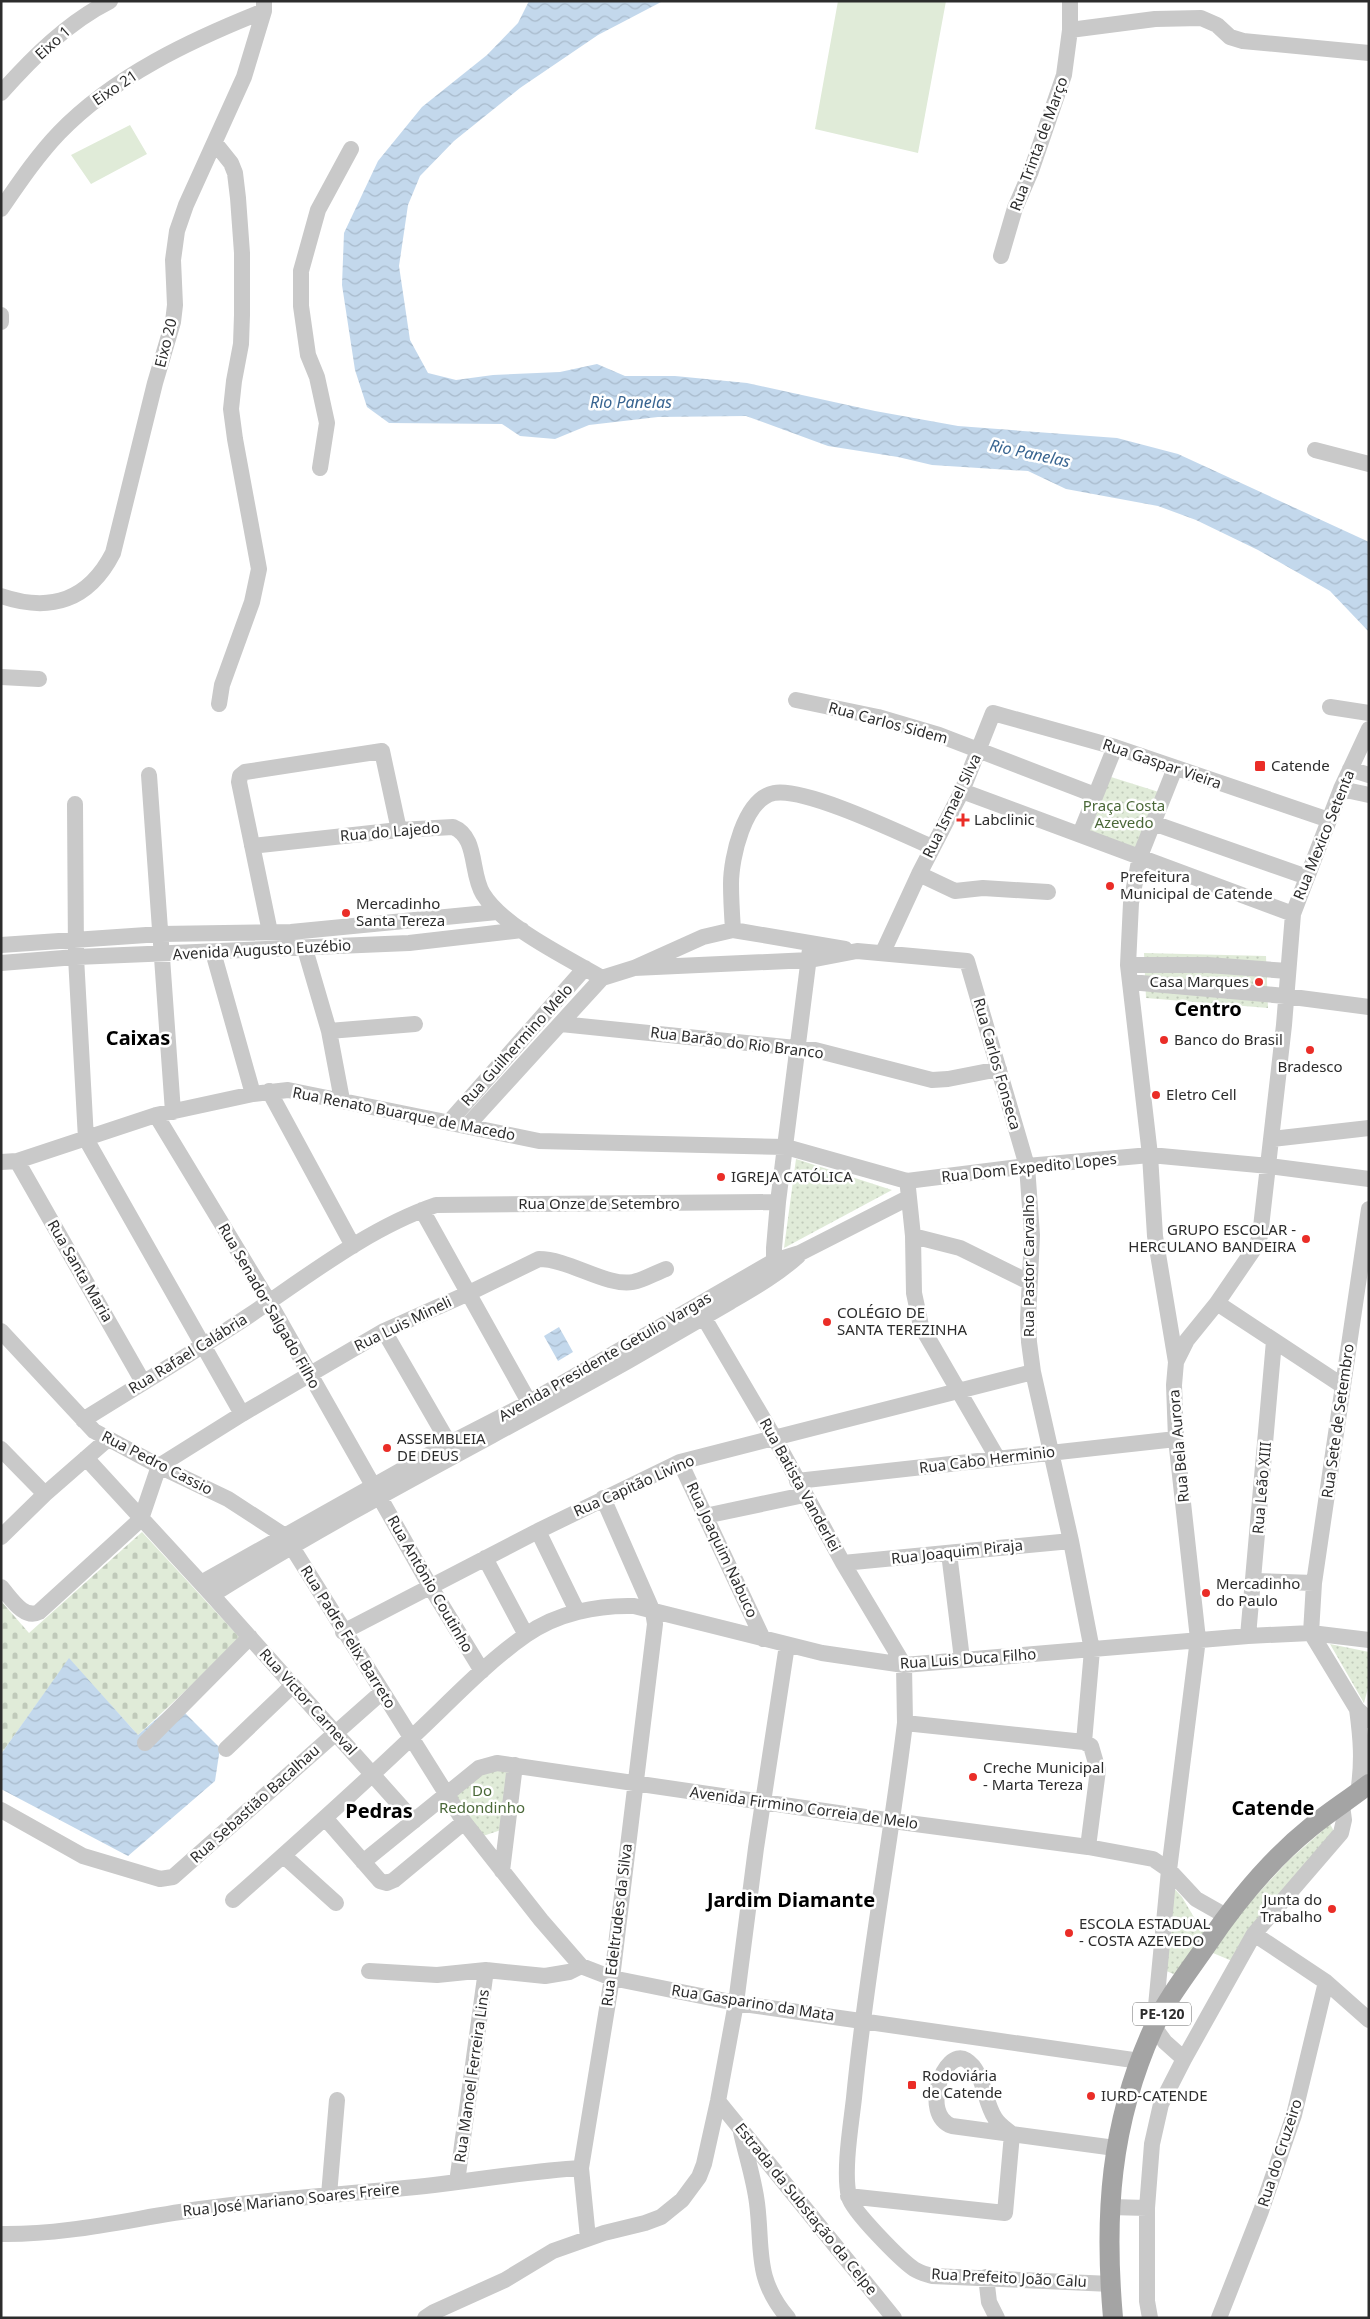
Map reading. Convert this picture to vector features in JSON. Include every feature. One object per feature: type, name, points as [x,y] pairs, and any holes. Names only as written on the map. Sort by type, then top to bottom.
[{"type":"main road","name":"PE-120","points":[[1113,2318],[1110,2207],[1115,2148],[1126,2102],[1140,2060],[1154,2027],[1226,1916],[1310,1827],[1364,1788]]},
{"type":"street","name":"Eixo 1","points":[[1,93],[64,32],[92,10],[110,1]]},
{"type":"street","name":"Rua Trinta de Março","points":[[1001,256],[1016,208],[1031,171],[1064,75],[1070,30],[1070,1]]},
{"type":"street","name":"Eixo 20","points":[[1,596],[30,603],[54,602],[69,598],[94,582],[103,572],[112,553],[172,322],[174,305],[173,260],[177,231],[186,205],[244,77],[264,6]]},
{"type":"street","name":"Eixo 21","points":[[1,209],[38,157],[59,133],[93,101],[162,58],[232,24],[264,6]]},
{"type":"street","points":[[1070,30],[1155,19],[1201,18],[1217,25],[1230,37],[1242,41],[1369,53]]},
{"type":"street","points":[[215,143],[233,168],[238,198],[242,253],[242,315],[241,344],[234,381],[232,409],[235,439],[259,569],[252,602],[222,685],[219,704]]},
{"type":"street","points":[[320,468],[327,423],[317,377],[308,355],[301,306],[301,271],[318,210],[351,149]]},
{"type":"street","points":[[1,315],[1,322]]},
{"type":"street","points":[[1315,450],[1369,464]]},
{"type":"street","points":[[1,677],[39,680]]},
{"type":"street","name":"Rua Carlos Sidem","points":[[796,700],[878,717],[939,735],[1095,795]]},
{"type":"street","points":[[1330,707],[1369,712]]},
{"type":"street","name":"Rua Ismael Silva","points":[[883,952],[932,847],[962,791],[993,713]]},
{"type":"street","name":"Rua Gaspar Vieira","points":[[993,713],[1115,747],[1329,820]]},
{"type":"street","name":"Rua Mexico Setenta","points":[[1293,914],[1341,788],[1369,729]]},
{"type":"street","points":[[1080,834],[1115,747]]},
{"type":"street","points":[[270,932],[239,782],[240,776],[245,772],[382,751],[399,830]]},
{"type":"street","points":[[1175,768],[1140,856],[1130,903],[1128,959],[1150,1155],[1156,1236],[1176,1362]]},
{"type":"street","points":[[1350,769],[1369,775]]},
{"type":"street","points":[[149,774],[173,1112]]},
{"type":"street","points":[[1341,788],[1369,795]]},
{"type":"street","points":[[962,791],[1293,914]]},
{"type":"street","points":[[733,930],[731,884],[733,861],[747,819],[761,798],[774,793],[788,792],[832,805],[932,847]]},
{"type":"street","points":[[75,804],[76,957],[86,1139],[242,1414]]},
{"type":"street","points":[[1153,823],[1307,876]]},
{"type":"street","name":"Rua do Lajedo","points":[[252,846],[399,830],[442,826],[453,827],[465,834],[471,848],[479,885],[497,912],[522,930],[602,978]]},
{"type":"street","points":[[919,874],[955,891],[983,888],[1048,892]]},
{"type":"street","name":"Avenida Augusto Euzébio","points":[[1,945],[161,934],[270,932],[382,924],[497,912]]},
{"type":"street","name":"Rua Bela Aurora","points":[[1154,2027],[1169,1870],[1198,1638],[1176,1439],[1174,1393],[1176,1362],[1196,1326],[1217,1303],[1256,1246],[1260,1236],[1284,1025],[1293,914]]},
{"type":"street","name":"Avenida Augusto Euzébio","points":[[1,963],[76,957],[305,949],[409,943],[522,930]]},
{"type":"street","points":[[467,1126],[602,978],[634,968],[703,937],[733,930],[857,951],[883,952]]},
{"type":"street","points":[[777,1267],[778,1202],[810,960],[810,943]]},
{"type":"street","points":[[305,949],[329,1031],[342,1100]]},
{"type":"street","points":[[634,968],[810,960],[857,951]]},
{"type":"street","points":[[213,952],[253,1094]]},
{"type":"street","name":"Rua Carlos Fonseca","points":[[883,952],[967,961],[1027,1166]]},
{"type":"street","points":[[1128,959],[1288,971]]},
{"type":"street","name":"Rua Guilhermino Melo","points":[[449,1122],[585,968]]},
{"type":"street","points":[[1130,982],[1285,996],[1369,1006]]},
{"type":"street","points":[[329,1031],[415,1024]]},
{"type":"street","name":"Rua Barão do Rio Branco","points":[[561,1024],[798,1048],[932,1080],[948,1079],[999,1069]]},
{"type":"street","name":"Rua Renato Buarque de Macedo","points":[[9,1161],[86,1139],[156,1116],[253,1094],[288,1090],[539,1141],[786,1147],[907,1181]]},
{"type":"street","points":[[269,1091],[353,1246]]},
{"type":"street","name":"Rua Senador Salgado Filho","points":[[156,1116],[269,1302],[308,1374],[377,1491]]},
{"type":"street","points":[[1272,1139],[1369,1128]]},
{"type":"street","name":"Rua Dom Expedito Lopes","points":[[907,1181],[1027,1166],[1150,1155],[1269,1166],[1369,1179]]},
{"type":"street","name":"Rua Santa Maria","points":[[9,1161],[143,1382]]},
{"type":"street","name":"Rua Pastor Carvalho","points":[[1027,1166],[1032,1235],[1028,1320],[1033,1372],[1071,1540],[1092,1650],[1084,1742]]},
{"type":"street","points":[[907,1181],[913,1236],[917,1314],[926,1338],[998,1459]]},
{"type":"street","name":"Avenida Presidente Getulio Vargas","points":[[207,1589],[452,1449],[532,1408],[800,1253],[908,1198]]},
{"type":"street","name":"Rua Onze de Setembro","points":[[422,1210],[436,1205],[778,1202]]},
{"type":"street","name":"Rua Sete de Setembro","points":[[1311,1633],[1314,1584],[1343,1386],[1366,1249],[1369,1209]]},
{"type":"street","points":[[422,1210],[532,1408]]},
{"type":"street","name":"Rua Rafael Calábria","points":[[83,1420],[203,1346],[353,1246],[422,1210]]},
{"type":"street","points":[[913,1236],[960,1248],[1030,1282]]},
{"type":"street","name":"Rua Luis Mineli","points":[[159,1466],[308,1374],[384,1330],[469,1293],[539,1259],[552,1260],[625,1282],[638,1280],[666,1269]]},
{"type":"street","points":[[1217,1303],[1343,1386]]},
{"type":"street","name":"Rua Batista Vanderlei","points":[[700,1312],[774,1437],[800,1488],[904,1665]]},
{"type":"street","points":[[384,1330],[452,1449]]},
{"type":"street","name":"Rua Pedro Cassio","points":[[1,1331],[94,1431],[228,1500],[288,1541]]},
{"type":"street","name":"Rua Leão XIII","points":[[1248,1636],[1274,1341]]},
{"type":"street","name":"Rua Capitão Livino","points":[[343,1632],[603,1498],[680,1462],[1033,1372]]},
{"type":"street","points":[[1,1537],[45,1494],[108,1439]]},
{"type":"street","name":"Rua Cabo Herminio","points":[[706,1516],[800,1488],[998,1459],[1176,1439]]},
{"type":"street","points":[[1,1449],[45,1494]]},
{"type":"street","name":"Rua Victor Carneval","points":[[86,1458],[207,1589],[414,1821]]},
{"type":"street","name":"Rua Joaquim Nabuco","points":[[680,1462],[763,1639]]},
{"type":"street","points":[[1,1587],[26,1613],[34,1614],[39,1612],[141,1519],[159,1466]]},
{"type":"street","name":"Rua Antônio Coutinho","points":[[377,1491],[430,1586],[482,1670]]},
{"type":"street","points":[[603,1498],[653,1612]]},
{"type":"street","points":[[538,1531],[577,1611]]},
{"type":"street","name":"Rua Joaquim Piraja","points":[[844,1564],[1071,1540]]},
{"type":"street","name":"Rua Padre Felix Barreto","points":[[288,1541],[343,1632],[412,1737],[464,1822],[581,1966]]},
{"type":"street","points":[[949,1553],[962,1659]]},
{"type":"street","points":[[485,1558],[526,1635]]},
{"type":"street","points":[[1254,1581],[1314,1584]]},
{"type":"street","name":"Rua Luis Duca Filho","points":[[233,1900],[326,1819],[482,1670],[526,1635],[577,1611],[634,1606],[846,1658],[904,1665],[1092,1650],[1198,1638],[1311,1633],[1369,1640]]},
{"type":"street","name":"Rua Edeltrudes da Silva","points":[[588,2238],[581,2168],[612,1978],[634,1784],[655,1630],[653,1612]]},
{"type":"street","points":[[1311,1633],[1365,1715],[1362,1743],[1364,1788]]},
{"type":"street","points":[[145,1743],[250,1637]]},
{"type":"street","points":[[425,2318],[434,2312],[505,2280],[553,2251],[588,2238],[655,2220],[682,2200],[699,2177],[704,2164],[718,2101],[736,2003],[787,1645]]},
{"type":"street","points":[[904,1665],[905,1723],[893,1821],[863,2021],[848,2160],[848,2196],[1004,2213],[1012,2134]]},
{"type":"street","points":[[226,1749],[292,1686]]},
{"type":"street","name":"Rua Sebastião Bacalhau","points":[[1,1810],[83,1856],[160,1878],[173,1877],[382,1692]]},
{"type":"street","points":[[905,1723],[1084,1742],[1091,1746],[1098,1770],[1088,1847]]},
{"type":"street","name":"Avenida Firmino Correia de Melo","points":[[362,1862],[486,1764],[498,1763],[893,1821],[1088,1847],[1152,1859],[1169,1870]]},
{"type":"street","points":[[502,1871],[515,1764]]},
{"type":"street","points":[[1150,2318],[1147,2301],[1150,2163],[1161,2104],[1254,1934],[1338,1837],[1344,1820],[1342,1805]]},
{"type":"street","points":[[326,1819],[380,1881],[387,1883],[394,1880],[464,1822]]},
{"type":"street","points":[[284,1856],[336,1903]]},
{"type":"street","points":[[1169,1870],[1196,1899],[1226,1916]]},
{"type":"street","points":[[1254,1934],[1326,1982],[1369,2020]]},
{"type":"street","points":[[369,1971],[437,1975],[486,1970],[550,1976],[569,1972],[581,1966]]},
{"type":"street","name":"Rua Gasparino da Mata","points":[[581,1966],[612,1978],[736,2003],[1140,2060]]},
{"type":"street","name":"Rua Manoel Ferreira Lins","points":[[457,2182],[486,1970]]},
{"type":"street","name":"Rua do Cruzeiro","points":[[1219,2318],[1261,2211],[1294,2115],[1326,1982]]},
{"type":"street","points":[[1154,2027],[1165,2042],[1184,2059]]},
{"type":"street","points":[[1012,2134],[994,2118],[978,2074],[972,2066],[966,2060],[960,2059],[948,2064],[942,2074],[936,2105],[939,2116],[944,2124],[952,2126],[1115,2148]]},
{"type":"street","points":[[329,2195],[337,2100]]},
{"type":"street","name":"Estrada da Substação da Celpe","points":[[718,2101],[894,2318]]},
{"type":"street","points":[[740,2128],[756,2200],[764,2276],[768,2292],[788,2318]]},
{"type":"street","name":"Rua José Mariano Soares Freire","points":[[1,2234],[40,2234],[76,2230],[177,2212],[258,2201],[457,2182],[530,2171],[581,2168]]},
{"type":"street","name":"Rua Prefeito João Calu","points":[[848,2196],[857,2212],[907,2263],[918,2271],[932,2276],[1111,2284]]},
{"type":"street","points":[[1110,2207],[1148,2208]]},
{"type":"street","points":[[986,2277],[989,2302],[997,2318]]},
{"type":"green space","points":[[838,1],[946,1],[918,153],[815,129]]},
{"type":"green space","points":[[130,125],[147,154],[91,184],[71,155]]},
{"type":"green space","name":"Praça Costa Azevedo","points":[[1111,777],[1162,793],[1138,852],[1086,833]]},
{"type":"green space","points":[[1144,953],[1266,956],[1268,1008],[1146,998]]},
{"type":"green space","points":[[796,1159],[892,1190],[784,1248]]},
{"type":"green space","points":[[142,1532],[241,1639],[138,1735],[69,1659],[1,1754],[1,1601],[29,1633]]},
{"type":"green space","points":[[1330,1644],[1369,1652],[1369,1684],[1364,1703]]},
{"type":"green space","name":"Do Redondinho","points":[[510,1769],[501,1830],[480,1837],[450,1796],[488,1770]]},
{"type":"green space","points":[[1330,1824],[1335,1833],[1232,1961],[1213,1953],[1240,1913],[1288,1861]]},
{"type":"green space","points":[[1171,1885],[1182,1897],[1195,1919],[1213,1927],[1180,1977],[1162,1969]]},
{"type":"water","name":"Rio Panelas","points":[[529,1],[663,1],[598,35],[520,88],[454,141],[420,176],[408,205],[399,266],[410,340],[428,373],[456,380],[493,375],[560,372],[597,364],[625,376],[675,376],[747,383],[875,411],[958,426],[1117,438],[1178,454],[1369,542],[1369,632],[1330,591],[1258,550],[1196,520],[1158,506],[1066,489],[1028,471],[932,465],[898,457],[828,446],[746,416],[658,417],[589,425],[555,439],[520,436],[502,424],[389,423],[367,407],[355,370],[342,285],[344,233],[378,161],[422,107],[487,55],[518,23]]},
{"type":"water","points":[[559,1327],[573,1352],[558,1361],[544,1336]]},
{"type":"water","points":[[69,1658],[138,1735],[175,1703],[220,1748],[215,1781],[128,1856],[1,1789],[1,1754]]},
{"type":"place","name":"Catende","points":[[1260,766]]},
{"type":"place","name":"Labclinic","points":[[963,820]]},
{"type":"place","name":"Prefeitura Municipal de Catende","points":[[1110,886]]},
{"type":"place","name":"Mercadinho Santa Tereza","points":[[346,913]]},
{"type":"place","name":"Casa Marques","points":[[1259,982]]},
{"type":"place","name":"Banco do Brasil","points":[[1164,1040]]},
{"type":"place","name":"Bradesco","points":[[1310,1050]]},
{"type":"place","name":"Eletro Cell","points":[[1156,1095]]},
{"type":"place","name":"IGREJA CATÓLICA","points":[[721,1177]]},
{"type":"place","name":"GRUPO ESCOLAR - HERCULANO BANDEIRA","points":[[1306,1239]]},
{"type":"place","name":"COLÉGIO DE SANTA TEREZINHA","points":[[827,1322]]},
{"type":"place","name":"ASSEMBLEIA DE DEUS","points":[[387,1448]]},
{"type":"place","name":"Mercadinho do Paulo","points":[[1206,1593]]},
{"type":"place","name":"Creche Municipal - Marta Tereza","points":[[973,1777]]},
{"type":"place","name":"Junta do Trabalho","points":[[1332,1909]]},
{"type":"place","name":"ESCOLA ESTADUAL - COSTA AZEVEDO","points":[[1069,1933]]},
{"type":"place","name":"Rodoviária de Catende","points":[[912,2085]]},
{"type":"place","name":"IURD-CATENDE","points":[[1091,2096]]},
{"type":"district","name":"Centro","points":[[1208,1009]]},
{"type":"district","name":"Caixas","points":[[138,1038]]},
{"type":"district","name":"Catende","points":[[1273,1808]]},
{"type":"district","name":"Pedras","points":[[379,1811]]},
{"type":"district","name":"Jardim Diamante","points":[[791,1900]]}]
